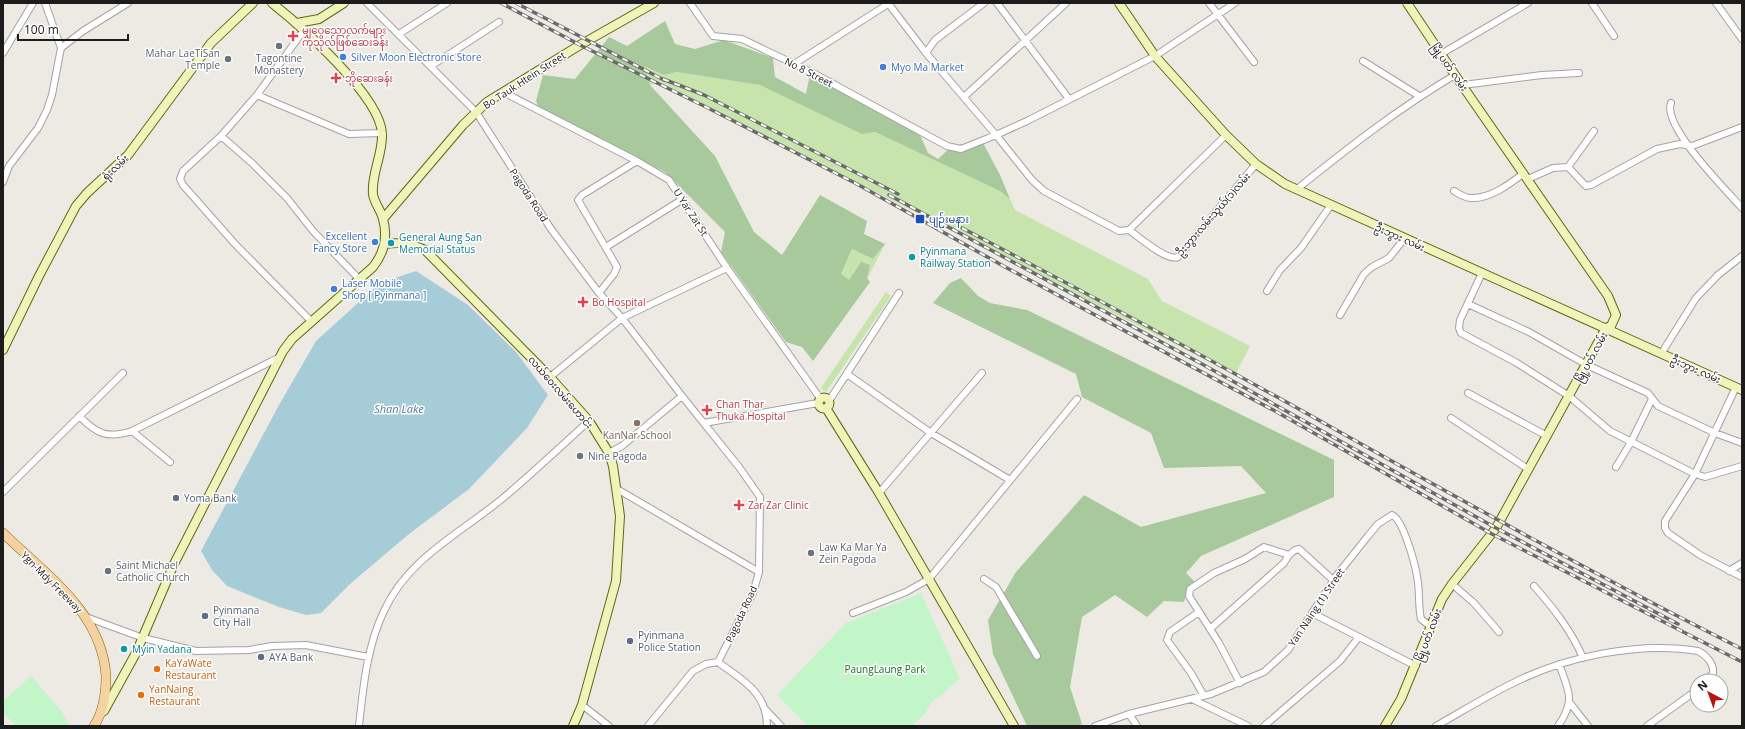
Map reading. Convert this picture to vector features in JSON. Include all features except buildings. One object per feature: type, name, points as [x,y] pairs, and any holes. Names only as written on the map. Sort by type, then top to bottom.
[{"type":"main road","name":"Ygn-Mdy Freeway","points":[[3,533],[72,600],[96,632],[105,666],[106,692],[100,717],[94,726]]},
{"type":"street","points":[[3,53],[34,3]]},
{"type":"street","points":[[3,182],[9,166],[38,128],[47,110],[52,95],[62,48],[45,3]]},
{"type":"street","points":[[62,48],[83,31],[128,3]]},
{"type":"street","name":"ရုံးလမ်း","points":[[3,350],[39,276],[76,206],[87,193],[128,155],[211,43],[253,3]]},
{"type":"street","points":[[100,717],[136,653],[174,564],[278,358],[292,339],[360,280],[380,257],[385,244],[383,219],[375,202],[373,193],[382,133],[379,120],[358,87],[297,23],[272,3]]},
{"type":"street","points":[[297,23],[319,19],[344,3]]},
{"type":"street","name":"Pagoda Road","points":[[367,3],[476,112],[551,229],[704,423],[760,497],[759,572],[753,593],[718,662]]},
{"type":"street","points":[[399,34],[447,3]]},
{"type":"street","name":"Bo Tauk Htein Street","points":[[383,219],[476,112],[487,102],[654,3]]},
{"type":"street","name":"No 8 Street","points":[[690,3],[713,36],[742,39],[794,64],[948,146],[961,149],[1027,121],[1155,56],[1236,3]]},
{"type":"street","points":[[997,3],[1069,99]]},
{"type":"street","points":[[964,97],[1025,39],[1066,3]]},
{"type":"street","name":"ဦးဘွား လမ်း","points":[[1119,3],[1155,56],[1226,135],[1267,173],[1297,189],[1404,239],[1739,388]]},
{"type":"street","points":[[1209,3],[1254,62]]},
{"type":"street","points":[[1441,54],[1528,3]]},
{"type":"street","points":[[1592,3],[1614,36]]},
{"type":"street","points":[[1716,3],[1742,39]]},
{"type":"street","points":[[794,64],[888,4],[926,53],[996,135],[1035,184],[1044,191],[1119,231],[1129,230],[1226,135]]},
{"type":"street","points":[[926,53],[935,40],[981,4]]},
{"type":"street","name":"မြို့ပတ် လမ်း","points":[[1385,726],[1401,699],[1416,666],[1436,612],[1452,584],[1496,528],[1606,328],[1610,326],[1616,315],[1608,296],[1455,75],[1411,4]]},
{"type":"street","points":[[431,66],[498,22]]},
{"type":"street","points":[[304,30],[257,95],[221,136],[183,171],[180,179],[183,185],[235,244],[312,322]]},
{"type":"street","points":[[1363,61],[1419,96]]},
{"type":"street","points":[[1463,85],[1542,75],[1579,73]]},
{"type":"street","points":[[1297,189],[1356,141],[1419,96],[1455,75]]},
{"type":"street","name":"U Yar Zat St","points":[[503,92],[637,161],[669,180],[683,199],[727,268],[819,401]]},
{"type":"street","points":[[257,95],[349,134],[382,133]]},
{"type":"street","points":[[1671,103],[1670,112],[1686,145],[1742,208]]},
{"type":"street","points":[[1568,167],[1586,186],[1608,177],[1657,150],[1680,144],[1692,146],[1742,127]]},
{"type":"street","points":[[1454,191],[1470,198],[1487,196],[1526,176],[1553,168],[1568,167],[1594,132]]},
{"type":"street","points":[[221,136],[253,164],[287,198],[313,231],[360,280]]},
{"type":"street","points":[[600,293],[614,274],[617,267],[579,202],[579,198],[637,161]]},
{"type":"street","name":"ဦးဘွားလမ်းသွယ်(၁)လမ်း","points":[[1129,230],[1171,258],[1178,257],[1256,164]]},
{"type":"street","points":[[606,247],[683,199]]},
{"type":"street","points":[[1267,291],[1280,270],[1301,248],[1331,205]]},
{"type":"street","points":[[1340,315],[1364,274],[1372,267],[1389,258],[1404,239]]},
{"type":"street","name":"လယ်ဝေးလမ်းဟောင်း","points":[[385,244],[407,243],[425,250],[550,377],[589,421],[609,453],[613,466],[620,516],[616,581],[582,705],[572,726]]},
{"type":"street","points":[[1661,354],[1696,298],[1718,275],[1742,256]]},
{"type":"street","points":[[550,377],[622,318],[727,268]]},
{"type":"street","points":[[1482,273],[1460,320],[1459,328],[1461,333],[1517,363],[1569,396],[1601,425],[1694,474],[1705,477],[1742,466]]},
{"type":"street","points":[[704,423],[819,401],[821,408],[828,405],[899,293]]},
{"type":"street","points":[[1468,304],[1530,332],[1587,365],[1648,393],[1658,406],[1715,433],[1742,443]]},
{"type":"street","points":[[79,416],[90,428],[105,435],[116,436],[132,431],[278,358]]},
{"type":"street","points":[[3,492],[123,373]]},
{"type":"street","points":[[879,494],[982,373]]},
{"type":"street","points":[[847,374],[931,433],[1010,480]]},
{"type":"street","points":[[1739,388],[1694,474],[1666,517],[1665,528],[1668,533],[1700,555],[1742,578]]},
{"type":"street","points":[[1468,393],[1547,436]]},
{"type":"street","points":[[609,453],[622,446],[682,396]]},
{"type":"street","points":[[854,613],[906,592],[929,579],[1077,399]]},
{"type":"street","points":[[1616,467],[1631,442],[1652,399]]},
{"type":"street","points":[[828,405],[1014,726]]},
{"type":"street","points":[[1451,418],[1528,469]]},
{"type":"street","points":[[359,726],[368,657],[384,611],[399,586],[424,557],[503,498],[589,421]]},
{"type":"street","points":[[132,431],[170,462]]},
{"type":"street","points":[[617,489],[759,572]]},
{"type":"street","name":"Yan Naing (1) Street","points":[[1095,726],[1129,714],[1204,696],[1240,683],[1270,668],[1288,650],[1333,580],[1378,524],[1389,516],[1394,515],[1397,517],[1411,552],[1418,576],[1420,613],[1424,623],[1430,626]]},
{"type":"street","points":[[1240,683],[1227,656],[1188,593],[1196,584],[1214,572],[1245,559],[1264,547],[1289,555]]},
{"type":"street","points":[[1210,629],[1284,563],[1289,555],[1295,550],[1299,549],[1333,580]]},
{"type":"street","points":[[1729,572],[1742,563]]},
{"type":"street","points":[[984,579],[996,587],[1037,656]]},
{"type":"street","points":[[1452,584],[1474,604],[1499,632]]},
{"type":"street","points":[[1534,586],[1558,613],[1571,632],[1583,658]]},
{"type":"street","points":[[1199,612],[1170,632],[1167,640],[1191,673],[1204,696]]},
{"type":"street","points":[[1312,614],[1416,666]]},
{"type":"street","points":[[86,617],[143,638],[196,651],[249,650],[272,646],[306,645],[368,657]]},
{"type":"street","points":[[1264,726],[1340,661],[1359,637]]},
{"type":"street","points":[[1436,726],[1512,684],[1559,664],[1583,658],[1641,649],[1698,651],[1705,656],[1713,666],[1713,673]]},
{"type":"street","points":[[648,726],[693,671],[706,664],[718,662],[759,696],[764,707],[767,726]]},
{"type":"street","points":[[1558,726],[1566,715],[1570,703],[1568,690],[1559,664]]},
{"type":"street","points":[[1647,726],[1689,696]]},
{"type":"street","points":[[1192,699],[1248,726]]},
{"type":"street","points":[[1570,703],[1588,726]]},
{"type":"street","points":[[582,705],[609,726]]},
{"type":"street","points":[[764,707],[781,726]]},
{"type":"street","points":[[1129,714],[1137,726]]},
{"type":"green space","points":[[665,21],[675,44],[695,49],[724,40],[773,58],[775,77],[806,94],[810,74],[920,135],[928,153],[938,159],[952,146],[982,141],[1000,175],[1010,199],[1000,191],[875,132],[862,134],[760,85],[677,72],[664,75],[644,66],[650,85],[715,156],[754,232],[782,255],[820,195],[867,221],[864,234],[885,244],[873,259],[852,249],[841,274],[849,280],[861,262],[870,265],[867,278],[870,282],[813,361],[802,347],[786,342],[721,252],[725,232],[665,172],[538,106],[536,101],[543,75],[575,79],[609,37],[627,46]]},
{"type":"green space","points":[[643,65],[664,75],[677,72],[760,85],[862,133],[875,132],[1000,191],[1010,199],[1015,210],[1148,279],[1162,301],[1250,346],[1235,375],[660,82],[650,85]]},
{"type":"green space","points":[[885,244],[867,279],[848,280],[841,274],[852,249],[873,259]]},
{"type":"green space","points":[[961,278],[978,296],[990,303],[1027,310],[1334,460],[1334,497],[1201,556],[1186,573],[1194,581],[1187,590],[1184,602],[1164,601],[1147,617],[1115,595],[1082,617],[1070,687],[1082,724],[1078,726],[1027,726],[993,654],[988,620],[1016,572],[1084,495],[1141,527],[1266,493],[1241,466],[1164,468],[1151,433],[1082,397],[1076,374],[933,303],[950,283]]},
{"type":"green space","points":[[886,292],[891,296],[826,392],[821,388]]},
{"type":"green space","name":"PaungLaung Park","points":[[921,593],[960,679],[931,703],[924,715],[911,726],[808,726],[777,695],[846,623]]},
{"type":"green space","points":[[31,676],[61,711],[70,726],[17,726],[3,713],[3,701]]},
{"type":"water","name":"Shan Lake","points":[[416,271],[468,305],[516,352],[548,395],[527,428],[469,489],[409,534],[350,584],[321,613],[306,615],[279,607],[227,586],[212,570],[201,551],[279,405],[316,341],[380,283]]},
{"type":"railway","points":[[501,3],[580,45],[857,184],[1007,268],[1275,411],[1492,534],[1742,662]]},
{"type":"railway","points":[[516,3],[664,80]]},
{"type":"railway","points":[[663,79],[704,95],[898,194]]},
{"type":"railway","points":[[889,195],[1202,364],[1496,528],[1678,624]]},
{"type":"railway","points":[[962,228],[1198,353],[1589,569],[1742,649]]},
{"type":"place","name":"မျှဝေသောလက်များ ကုသိုလ်ဖြစ်ဆေးခန်း","points":[[293,36]]},
{"type":"place","name":"Tagontine Monastery","points":[[279,46]]},
{"type":"place","name":"Silver Moon Electronic Store","points":[[343,57]]},
{"type":"place","name":"Mahar LaeTiSan Temple","points":[[228,59]]},
{"type":"place","name":"Myo Ma Market","points":[[883,67]]},
{"type":"place","name":"ဘိုဆေးခန်း","points":[[336,78]]},
{"type":"place","name":"ပျဉ်းမနား","points":[[920,219]]},
{"type":"place","name":"Excellent Fancy Store","points":[[375,242]]},
{"type":"place","name":"General Aung San Memorial Status","points":[[391,243]]},
{"type":"place","name":"Pyinmana Railway Station","points":[[912,257]]},
{"type":"place","name":"Laser Mobile Shop [ Pyinmana ]","points":[[334,289]]},
{"type":"place","name":"Bo Hospital","points":[[583,302]]},
{"type":"place","name":"Chan Thar Thuka Hospital","points":[[707,410]]},
{"type":"place","name":"KanNar School","points":[[637,423]]},
{"type":"place","name":"Nine Pagoda","points":[[580,456]]},
{"type":"place","name":"Yoma Bank","points":[[176,498]]},
{"type":"place","name":"Zar Zar Clinic","points":[[739,505]]},
{"type":"place","name":"Law Ka Mar Ya Zein Pagoda","points":[[811,553]]},
{"type":"place","name":"Saint Michael Catholic Church","points":[[108,571]]},
{"type":"place","name":"Pyinmana City Hall","points":[[205,616]]},
{"type":"place","name":"Pyinmana Police Station","points":[[630,641]]},
{"type":"place","name":"Myin Yadana","points":[[124,649]]},
{"type":"place","name":"AYA Bank","points":[[261,657]]},
{"type":"place","name":"KaYaWate Restaurant","points":[[157,669]]},
{"type":"place","name":"YanNaing Restaurant","points":[[141,695]]}]
